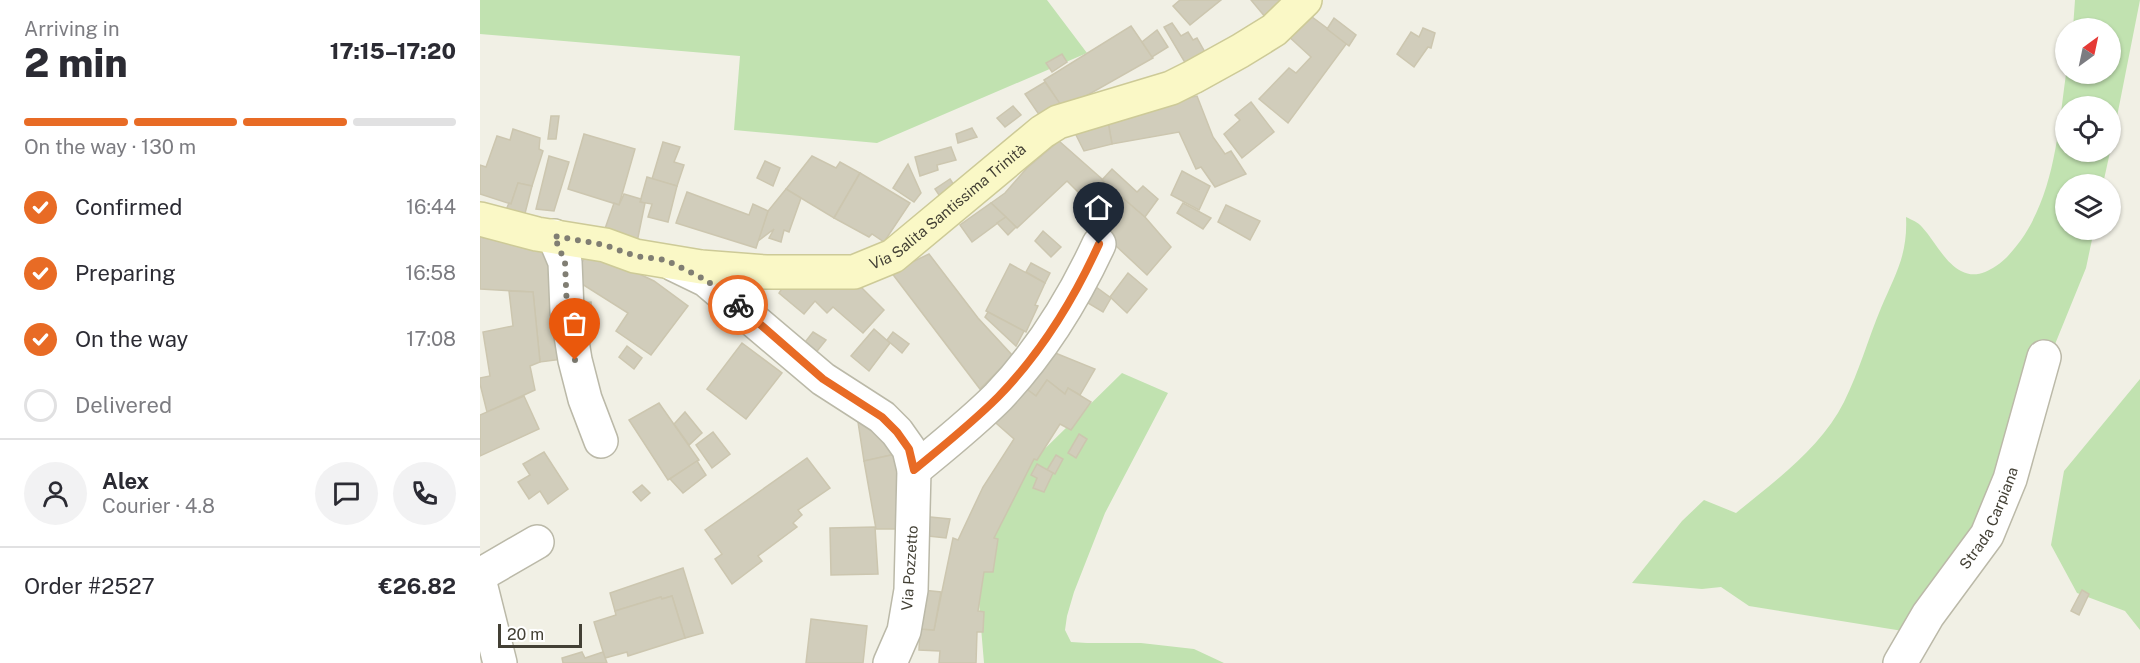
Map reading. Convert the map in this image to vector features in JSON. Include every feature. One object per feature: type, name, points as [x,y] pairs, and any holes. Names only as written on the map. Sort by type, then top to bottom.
[{"type":"street","name":"Via Salita Santissima Trinità","points":[[480,219],[537,234],[605,245],[635,256],[701,267],[766,272],[854,272],[893,256],[1042,132],[1058,122],[1171,88],[1274,30],[1305,0]]},
{"type":"street","points":[[554,236],[565,262],[567,311],[575,360],[585,399],[601,441]]},
{"type":"street","points":[[914,470],[998,396],[1030,358],[1081,283],[1099,244]]},
{"type":"street","name":"Via Pozzetto","points":[[666,260],[706,280],[823,379],[882,417],[909,449],[914,470],[911,590],[904,631],[890,663]]},
{"type":"street","name":"Strada Carpiana","points":[[1900,663],[1928,615],[1987,536],[2010,479],[2044,357]]},
{"type":"street","points":[[480,575],[537,542]]},
{"type":"street","points":[[480,583],[500,663]]},
{"type":"green space","points":[[480,0],[1047,0],[1087,53],[877,143],[734,130],[740,56],[480,34]]},
{"type":"green space","points":[[2075,0],[2140,0],[2121,96],[2063,96],[2065,84],[2121,84],[2121,18],[2074,18]]},
{"type":"green space","points":[[2055,150],[2055,162],[2108,162],[2105,174],[2055,174],[2055,240],[2092,240],[2086,268],[1979,531],[1909,632],[1749,606],[1721,587],[1702,589],[1632,583],[1682,521],[1704,500],[1736,513],[1796,463],[1823,434],[1844,402],[1896,275],[1905,243],[1906,217],[1920,225],[1955,267],[1970,274],[1984,273],[2006,258],[2021,240],[2041,201]]},
{"type":"green space","points":[[1122,373],[1168,393],[1105,513],[1074,592],[1065,630],[1071,642],[1141,643],[1194,649],[1224,663],[984,663],[972,520]]},
{"type":"green space","points":[[2140,379],[2140,630],[2125,611],[2077,593],[2051,545],[2064,471]]},
{"type":"building","points":[[1180,0],[1221,0],[1190,25],[1173,6]]},
{"type":"building","points":[[1251,0],[1287,0],[1266,18]]},
{"type":"building","points":[[1304,11],[1347,43],[1288,123],[1259,99],[1289,68],[1296,73],[1311,57],[1287,35]]},
{"type":"building","points":[[1334,18],[1356,35],[1349,46],[1327,29]]},
{"type":"building","points":[[1172,23],[1181,36],[1188,32],[1193,40],[1197,38],[1206,54],[1187,66],[1164,27]]},
{"type":"building","points":[[1131,26],[1153,58],[1063,109],[1044,80]]},
{"type":"building","points":[[1423,28],[1435,33],[1431,48],[1428,47],[1414,67],[1397,54],[1411,32],[1419,37]]},
{"type":"building","points":[[1157,30],[1168,47],[1152,57],[1142,42]]},
{"type":"building","points":[[1062,54],[1067,62],[1052,72],[1046,63]]},
{"type":"building","points":[[1045,82],[1061,105],[1042,119],[1025,94]]},
{"type":"building","points":[[1197,96],[1213,137],[1225,154],[1231,151],[1246,174],[1215,187],[1201,167],[1196,169],[1179,132],[1112,144],[1107,116]]},
{"type":"building","points":[[1251,102],[1274,132],[1242,158],[1224,134],[1240,120],[1235,115]]},
{"type":"building","points":[[1013,106],[1021,115],[1005,127],[997,118]]},
{"type":"building","points":[[551,116],[559,116],[556,139],[548,139]]},
{"type":"building","points":[[1107,116],[1112,144],[1084,151],[1073,129]]},
{"type":"building","points":[[972,128],[977,137],[958,143],[956,134]]},
{"type":"building","points":[[513,129],[540,138],[539,149],[543,151],[532,186],[518,183],[511,204],[480,194],[480,165],[486,167],[497,136],[510,140]]},
{"type":"building","points":[[584,134],[635,149],[619,205],[568,189]]},
{"type":"building","points":[[1059,141],[1145,217],[1171,247],[1147,275],[1098,229],[1106,220],[1067,181],[1017,228],[991,203],[1005,193],[1027,168]]},
{"type":"building","points":[[663,142],[680,147],[674,162],[684,165],[677,186],[652,179]]},
{"type":"building","points":[[951,147],[956,160],[937,165],[938,170],[920,176],[915,157]]},
{"type":"building","points":[[549,156],[569,162],[554,211],[536,209]]},
{"type":"building","points":[[812,156],[836,168],[840,162],[860,173],[834,218],[786,189]]},
{"type":"building","points":[[765,161],[780,168],[773,186],[757,178]]},
{"type":"building","points":[[908,164],[921,193],[914,202],[893,188]]},
{"type":"building","points":[[1112,169],[1137,192],[1143,186],[1158,199],[1145,217],[1102,180]]},
{"type":"building","points":[[1182,171],[1210,186],[1199,210],[1171,195]]},
{"type":"building","points":[[860,173],[910,203],[884,242],[872,234],[869,237],[834,218]]},
{"type":"building","points":[[647,177],[677,186],[668,222],[648,217],[652,204],[640,202]]},
{"type":"building","points":[[950,179],[954,185],[939,195],[935,189]]},
{"type":"building","points":[[518,183],[532,186],[522,225],[502,219],[509,203],[511,204]]},
{"type":"building","points":[[786,189],[801,198],[789,232],[784,230],[781,242],[769,238],[774,229],[758,241],[768,211]]},
{"type":"building","points":[[687,192],[749,215],[753,204],[768,211],[756,248],[676,223]]},
{"type":"building","points":[[624,194],[641,199],[640,202],[645,203],[635,252],[600,243],[614,203],[619,205]]},
{"type":"building","points":[[991,203],[1006,217],[972,242],[960,225]]},
{"type":"building","points":[[1183,203],[1211,218],[1203,229],[1177,213]]},
{"type":"building","points":[[1226,205],[1260,221],[1250,240],[1218,222]]},
{"type":"building","points":[[1006,217],[1016,227],[1008,235],[997,223]]},
{"type":"building","points":[[1043,231],[1061,247],[1051,257],[1035,241]]},
{"type":"building","points":[[480,237],[551,253],[570,358],[540,362],[533,292],[480,289]]},
{"type":"building","points":[[929,254],[978,318],[1013,356],[980,389],[891,272]]},
{"type":"building","points":[[584,259],[612,261],[654,281],[688,306],[651,355],[616,331],[628,313],[574,279]]},
{"type":"building","points":[[1031,263],[1050,273],[1045,283],[1026,272]]},
{"type":"building","points":[[1010,264],[1045,283],[1026,332],[986,311]]},
{"type":"building","points":[[1128,273],[1147,289],[1127,313],[1110,297]]},
{"type":"building","points":[[790,276],[832,278],[845,289],[853,279],[884,310],[863,333],[833,307],[827,313],[815,301],[804,314],[779,293]]},
{"type":"building","points":[[1092,284],[1111,298],[1103,312],[1083,300]]},
{"type":"building","points":[[509,291],[533,292],[540,362],[530,366],[535,390],[487,412],[480,384],[480,378],[490,376],[483,332],[513,326]]},
{"type":"building","points":[[591,302],[593,332],[574,333],[571,304]]},
{"type":"building","points":[[988,312],[1024,331],[1016,346],[985,317]]},
{"type":"building","points":[[874,329],[890,343],[869,371],[851,356]]},
{"type":"building","points":[[813,332],[826,340],[814,355],[802,346]]},
{"type":"building","points":[[893,332],[909,344],[902,353],[887,340]]},
{"type":"building","points":[[742,343],[782,373],[746,419],[707,389]]},
{"type":"building","points":[[627,346],[642,358],[634,369],[619,357]]},
{"type":"building","points":[[1043,348],[1095,369],[1080,395],[1068,388],[1065,394],[1047,380],[1036,396],[1017,382]]},
{"type":"building","points":[[1047,380],[1065,394],[1068,388],[1091,402],[1071,430],[1060,424],[1037,460],[1034,459],[994,538],[998,539],[993,572],[984,572],[978,611],[984,612],[983,632],[977,632],[976,663],[939,663],[940,651],[919,650],[920,629],[934,630],[953,538],[958,540],[983,487],[1014,439],[989,417],[1017,382],[1036,396]]},
{"type":"building","points":[[524,396],[539,429],[480,456],[480,415]]},
{"type":"building","points":[[659,403],[699,460],[668,480],[629,420]]},
{"type":"building","points":[[862,409],[896,454],[864,461],[858,422]]},
{"type":"building","points":[[685,412],[702,433],[689,445],[674,424]]},
{"type":"building","points":[[713,432],[730,454],[712,468],[696,445]]},
{"type":"building","points":[[1079,434],[1087,439],[1076,458],[1068,453]]},
{"type":"building","points":[[544,452],[568,489],[548,504],[540,491],[529,499],[518,482],[530,475],[523,464]]},
{"type":"building","points":[[896,454],[904,529],[876,529],[864,461]]},
{"type":"building","points":[[1056,455],[1063,459],[1055,474],[1047,470]]},
{"type":"building","points":[[807,458],[830,488],[798,510],[802,515],[793,523],[797,527],[758,556],[762,561],[732,584],[715,559],[722,554],[705,530]]},
{"type":"building","points":[[697,461],[706,475],[683,493],[670,479]]},
{"type":"building","points":[[1037,464],[1053,473],[1044,492],[1033,488],[1037,478],[1031,475]]},
{"type":"building","points":[[642,485],[650,493],[641,501],[633,492]]},
{"type":"building","points":[[920,516],[950,519],[946,538],[919,535]]},
{"type":"building","points":[[875,527],[878,574],[831,575],[830,528]]},
{"type":"building","points":[[683,568],[703,633],[685,638],[672,596],[662,599],[661,597],[615,611],[610,593]]},
{"type":"building","points":[[922,590],[941,592],[934,630],[920,629]]},
{"type":"building","points":[[2082,590],[2089,594],[2079,615],[2071,611]]},
{"type":"building","points":[[672,596],[685,638],[628,656],[627,652],[605,658],[594,622],[616,615],[615,611],[661,597],[662,599]]},
{"type":"building","points":[[811,619],[867,626],[863,663],[806,663]]},
{"type":"building","points":[[582,652],[585,658],[603,652],[607,663],[563,663],[562,658]]},
{"type":"way so far","points":[[575,360],[567,311],[565,262],[554,236],[605,245],[635,256],[666,260],[706,280],[738,305]]},
{"type":"route","points":[[738,305],[823,379],[882,417],[909,449],[914,470],[998,396],[1030,358],[1081,283],[1099,244]]}]
